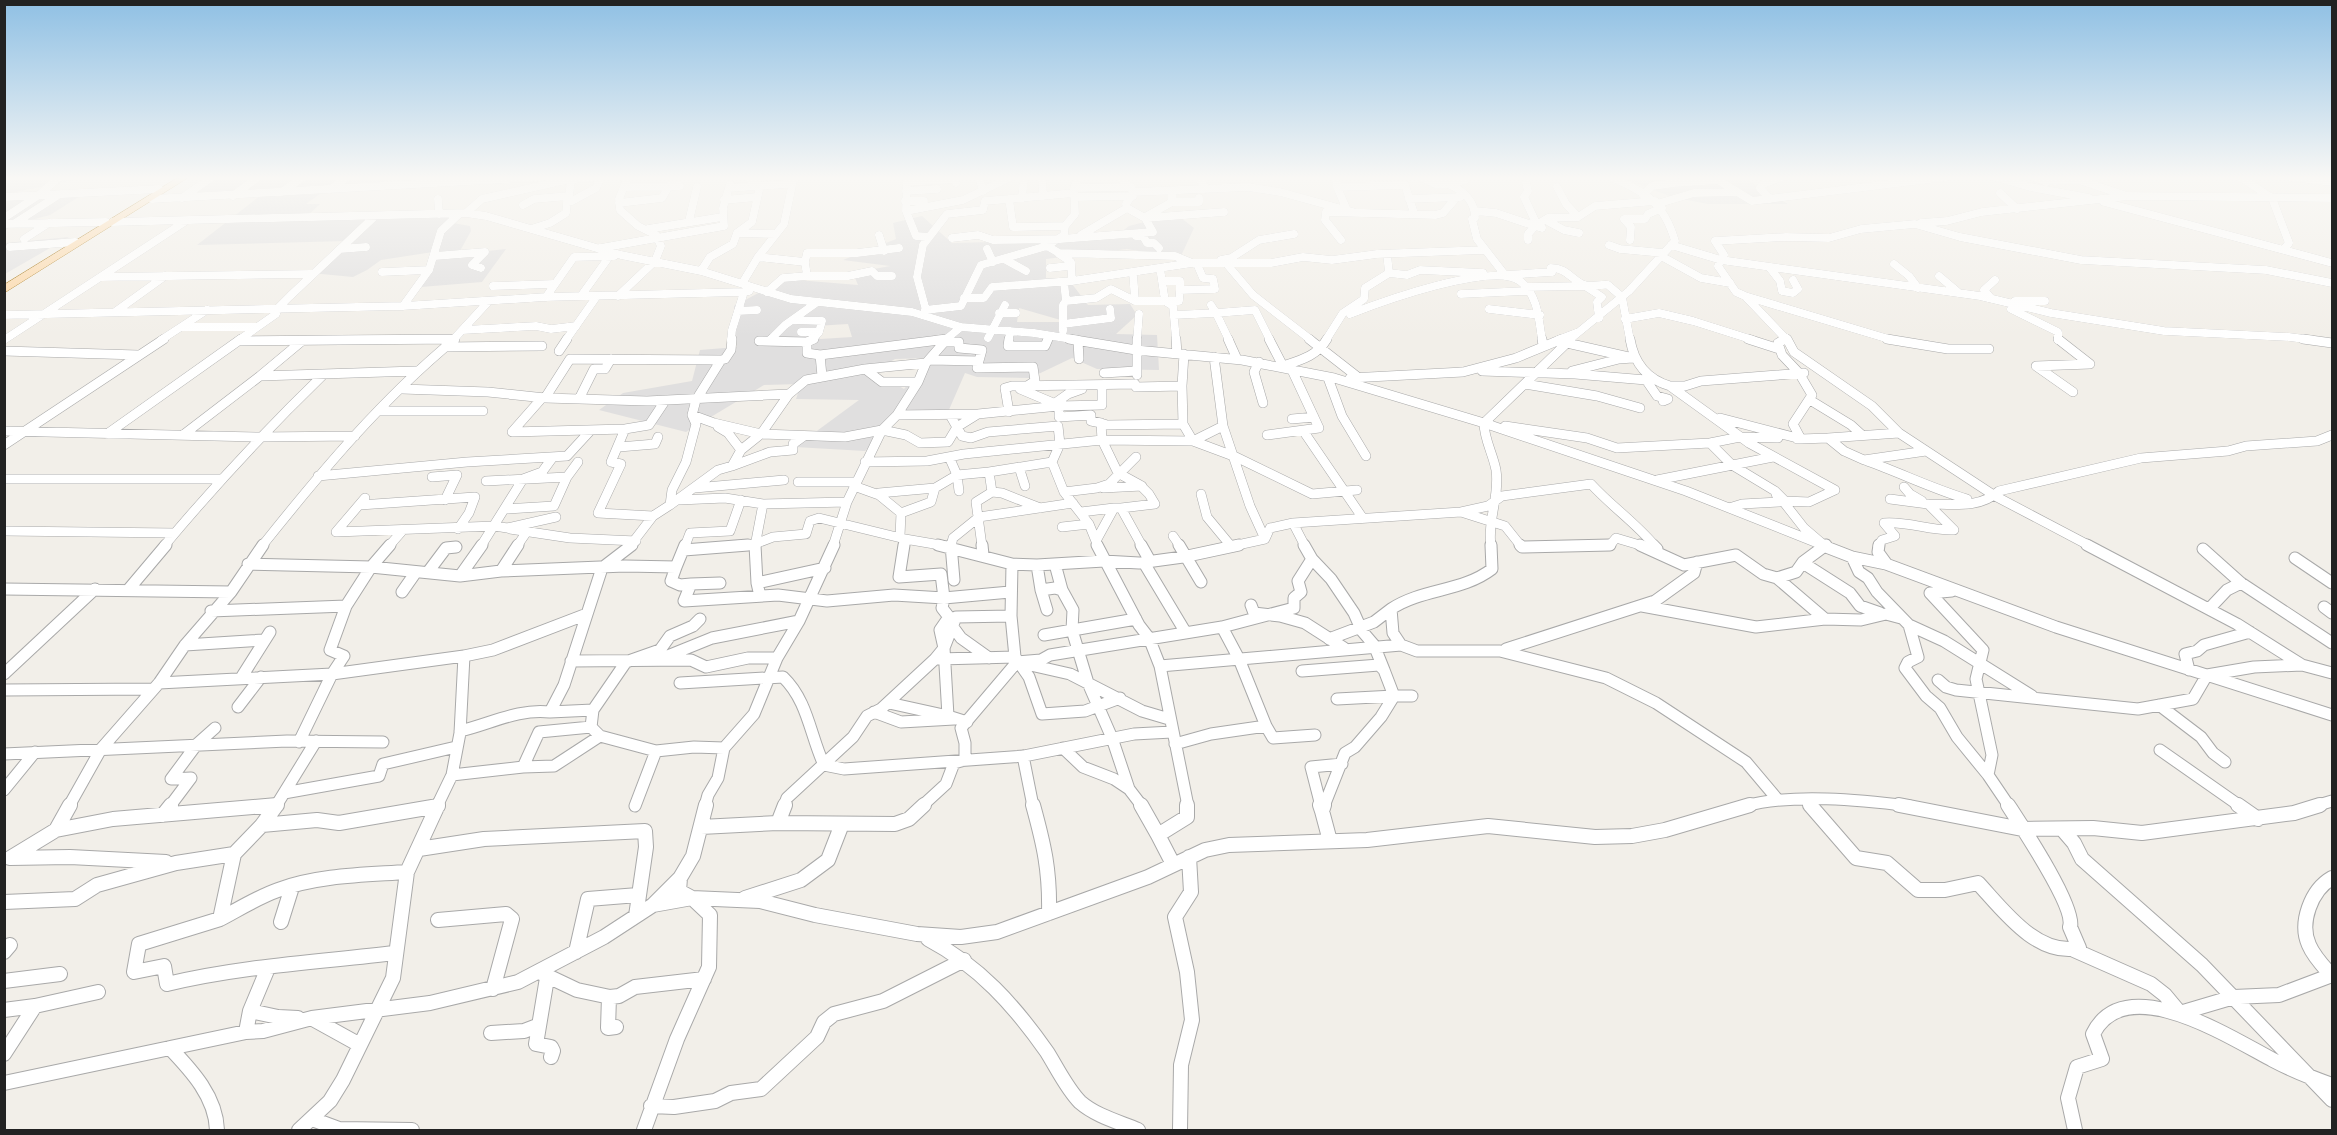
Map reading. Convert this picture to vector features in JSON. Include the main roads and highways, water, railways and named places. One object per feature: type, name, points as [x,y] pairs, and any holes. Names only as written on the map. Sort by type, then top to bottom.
[{"type":"main road","points":[[4,288],[95,230]]},
{"type":"main road","points":[[4,288],[96,230]]}]
